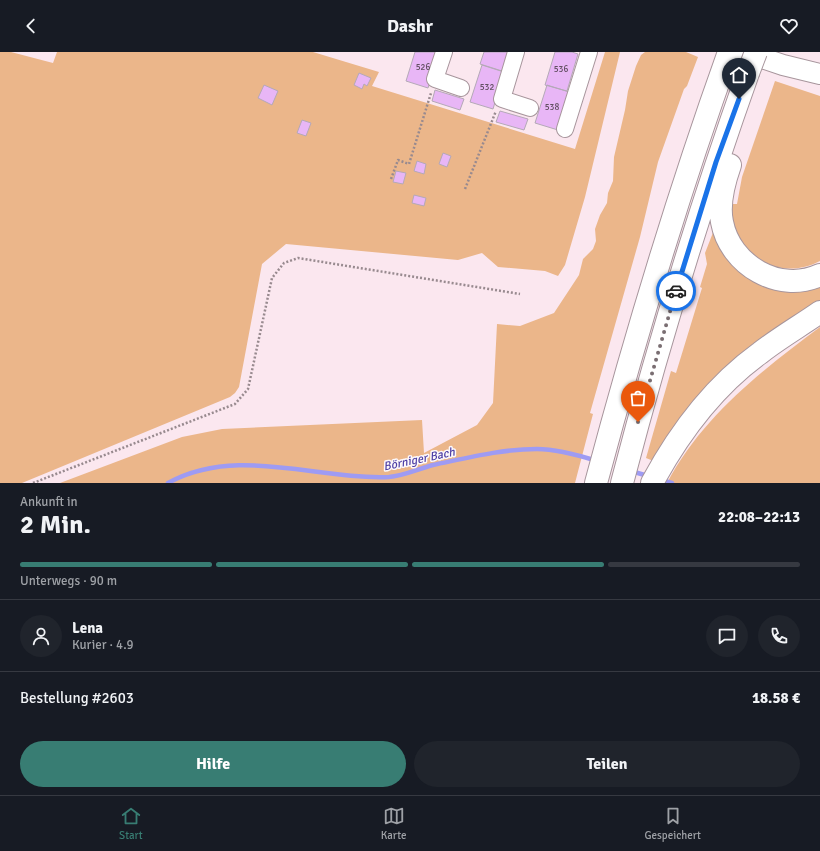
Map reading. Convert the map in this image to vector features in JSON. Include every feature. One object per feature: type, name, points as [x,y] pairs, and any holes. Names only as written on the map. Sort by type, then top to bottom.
[{"type":"highway","points":[[622,482],[664,331],[702,207],[756,52]]},
{"type":"highway","points":[[597,479],[644,311],[678,201],[727,59]]},
{"type":"highway","points":[[746,80],[744,122],[721,198],[721,221],[726,235],[735,253],[765,276],[784,281],[803,280],[820,275]]},
{"type":"highway","points":[[652,483],[678,438],[700,410],[728,379],[759,353],[820,312]]},
{"type":"main road","points":[[744,52],[783,65],[820,74]]},
{"type":"lane","points":[[444,52],[436,79],[462,88]]},
{"type":"lane","points":[[516,52],[502,99],[530,108]]},
{"type":"lane","points":[[565,129],[589,52]]},
{"type":"path","points":[[391,179],[398,160],[409,164],[436,79]]},
{"type":"path","points":[[465,189],[502,99]]},
{"type":"path","points":[[33,483],[236,404],[248,388],[272,278],[284,263],[298,258],[520,294]]},
{"type":"shaded area","points":[[0,52],[11,52],[53,63],[57,52],[313,52],[379,72],[372,86],[575,149],[605,52],[620,52],[585,197],[565,265],[558,276],[545,271],[498,267],[482,253],[458,260],[286,244],[262,264],[239,387],[235,393],[230,397],[22,483],[0,483]]},
{"type":"shaded area","points":[[645,52],[686,52],[698,57],[687,86],[684,89],[658,162],[640,237],[590,413],[593,414],[575,483],[60,483],[182,437],[222,429],[422,420],[424,453],[477,425],[493,403],[497,324],[520,326],[554,313],[579,275],[583,259],[593,249],[596,241],[595,229],[600,215],[607,203],[608,193],[613,181],[614,157],[628,91],[636,66],[641,55]]},
{"type":"shaded area","points":[[775,81],[820,96],[820,261],[803,267],[787,269],[772,266],[758,259],[747,249],[738,236],[733,221],[732,204],[737,204],[742,177]]},
{"type":"shaded area","points":[[714,230],[730,257],[820,280],[820,305],[656,462],[646,458],[671,371],[676,373],[702,288],[700,287],[707,264],[705,253]]},
{"type":"shaded area","points":[[820,327],[820,483],[667,483],[681,459],[715,416],[755,378]]},
{"type":"building","points":[[415,52],[439,52],[428,88],[406,81]]},
{"type":"building","points":[[484,52],[508,52],[502,71],[480,64]]},
{"type":"building","points":[[555,52],[572,52],[578,54],[567,91],[545,85]]},
{"type":"building","points":[[482,65],[504,72],[493,109],[470,102]]},
{"type":"building","points":[[359,73],[371,78],[367,86],[364,84],[362,89],[354,85]]},
{"type":"building","points":[[264,85],[278,91],[272,105],[258,98]]},
{"type":"building","points":[[547,85],[569,92],[558,130],[535,123]]},
{"type":"building","points":[[435,90],[464,99],[460,110],[432,101]]},
{"type":"building","points":[[500,111],[528,119],[524,130],[496,122]]},
{"type":"building","points":[[302,120],[311,123],[306,136],[297,133]]},
{"type":"building","points":[[443,153],[451,156],[447,167],[439,164]]},
{"type":"building","points":[[417,161],[426,164],[424,174],[414,171]]},
{"type":"building","points":[[396,171],[406,173],[403,184],[393,182]]},
{"type":"building","points":[[414,195],[426,198],[424,206],[412,203]]},
{"type":"waterway","name":"Börniger Bach","points":[[168,483],[194,472],[221,466],[249,465],[361,477],[389,477],[405,474],[433,465],[498,452],[524,449],[559,451],[597,461]]},
{"type":"waterway","name":"Börniger Bach","points":[[631,471],[648,476]]},
{"type":"waterway","name":"Börniger Bach","points":[[661,480],[672,483]]},
{"type":"way so far","points":[[638,422],[676,291]]},
{"type":"route","points":[[676,291],[716,162],[739,99]]}]
